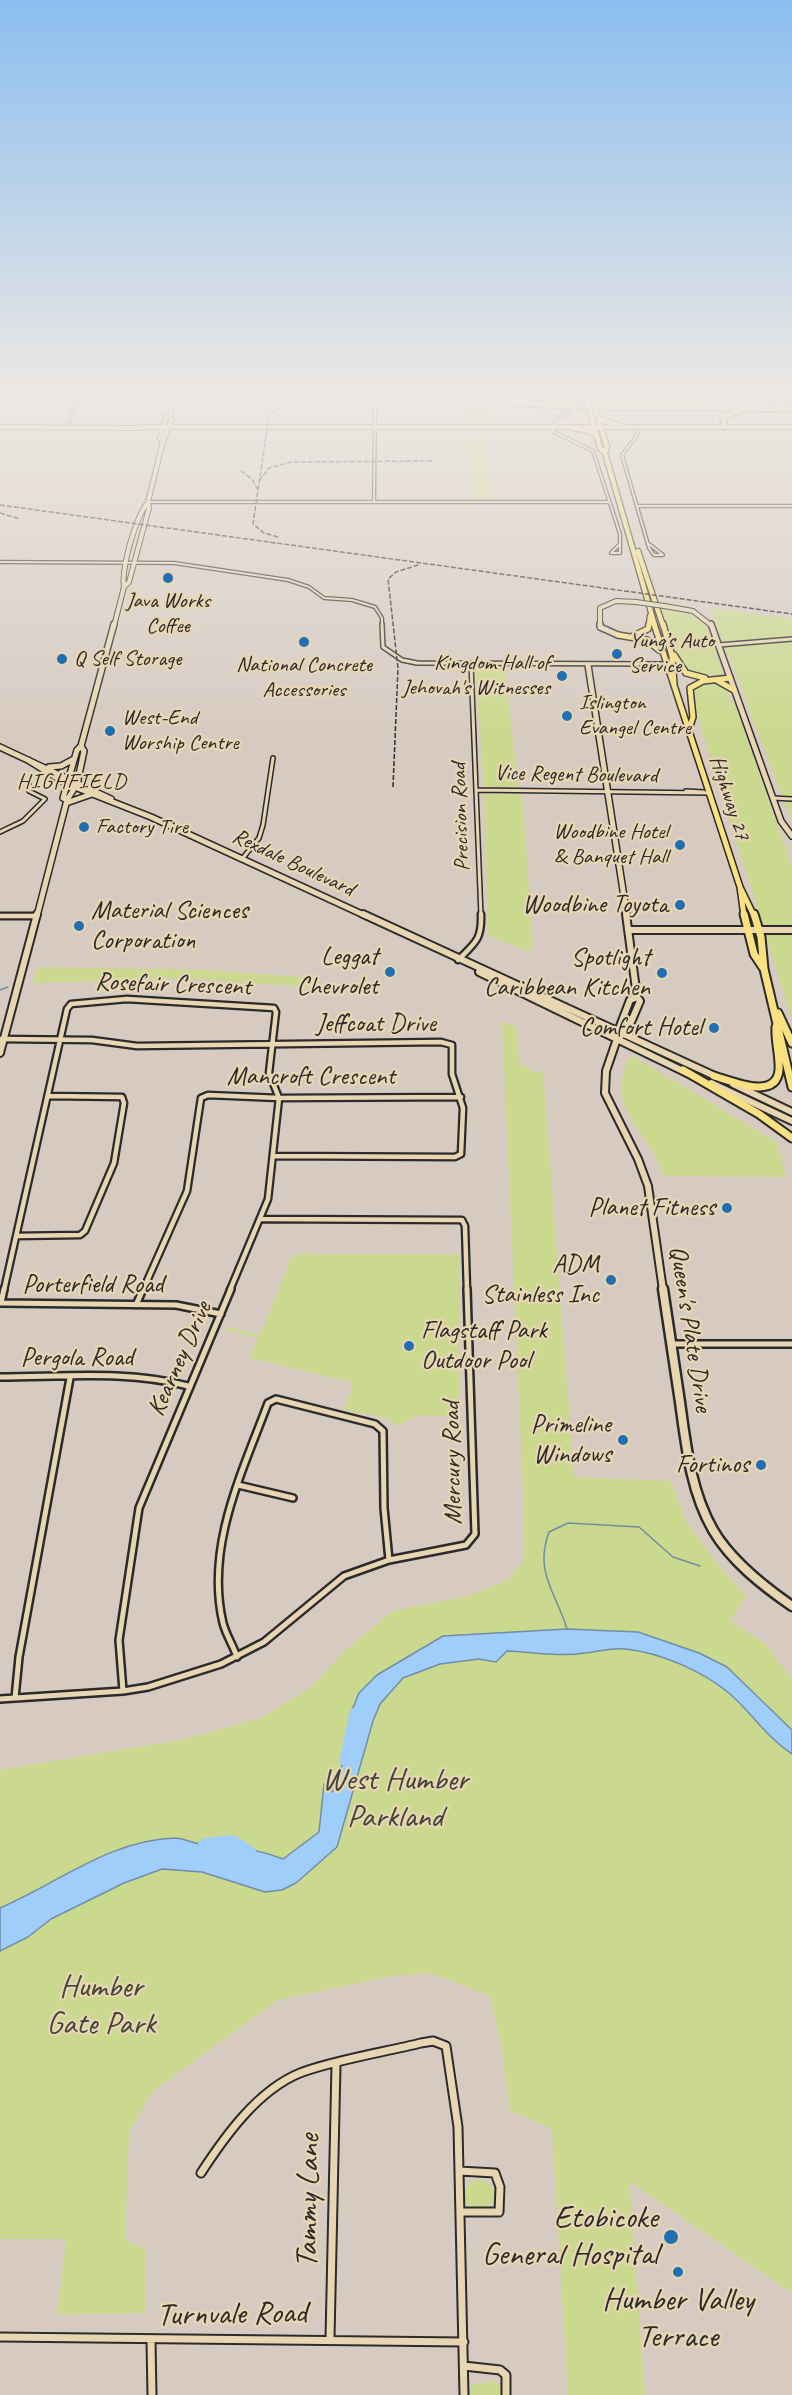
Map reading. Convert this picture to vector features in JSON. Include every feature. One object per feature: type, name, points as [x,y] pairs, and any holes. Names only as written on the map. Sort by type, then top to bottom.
[{"type":"main road","points":[[124,587],[122,582],[142,512]]},
{"type":"main road","points":[[67,802],[63,798],[68,780],[74,759],[81,746],[124,587],[129,582],[148,512]]},
{"type":"main road","name":"Highway 27","points":[[623,512],[665,662],[740,887],[750,902],[765,954],[764,969]]},
{"type":"main road","name":"Highway 27","points":[[633,544],[637,548],[668,643],[676,678],[674,684]]},
{"type":"main road","points":[[665,662],[653,642],[618,635],[600,627],[600,608],[616,601],[664,606],[700,615],[712,625],[781,821],[792,836]]},
{"type":"main road","points":[[618,635],[633,636],[648,629],[650,609]]},
{"type":"main road","points":[[668,643],[686,673],[715,679]]},
{"type":"main road","name":"Queen's Plate Drive","points":[[588,664],[637,997],[640,1001],[628,1029],[622,1032],[617,1039],[606,1071],[605,1093],[638,1159],[648,1186],[689,1465],[702,1510],[731,1554],[766,1589],[792,1606]]},
{"type":"main road","points":[[688,730],[693,717],[688,690],[694,684],[707,680],[730,678]]},
{"type":"main road","points":[[707,680],[721,682],[734,690]]},
{"type":"main road","points":[[0,1053],[67,802],[71,798],[76,783],[84,751],[81,746]]},
{"type":"main road","name":"Rexdale Boulevard","points":[[0,747],[47,767],[68,780]]},
{"type":"main road","points":[[47,767],[61,766],[74,759]]},
{"type":"main road","name":"Rexdale Boulevard","points":[[28,760],[33,766],[108,795],[112,800]]},
{"type":"main road","name":"Rexdale Boulevard","points":[[76,783],[94,794],[112,800],[458,960],[622,1032],[792,1112]]},
{"type":"main road","points":[[67,802],[94,794]]},
{"type":"main road","name":"Highway 27","points":[[740,887],[740,901],[754,954],[764,969],[776,1009],[792,1043]]},
{"type":"main road","points":[[628,930],[792,930]]},
{"type":"main road","name":"Rexdale Boulevard","points":[[458,960],[492,979],[792,1121]]},
{"type":"main road","name":"Highway 27","points":[[776,1009],[777,1023],[792,1087]]},
{"type":"main road","points":[[714,1076],[757,1087],[769,1086],[776,1080],[779,1068],[775,1038],[777,1023]]},
{"type":"main road","points":[[683,1071],[777,1125],[792,1138]]},
{"type":"street","points":[[613,512],[621,534],[621,543]]},
{"type":"street","points":[[639,512],[649,544],[653,554],[663,555],[649,544]]},
{"type":"street","points":[[0,562],[174,563],[299,583],[324,598],[352,600],[375,607],[382,618],[383,647],[389,654],[417,663],[665,662]]},
{"type":"street","points":[[719,645],[756,644],[792,639]]},
{"type":"street","name":"Precision Road","points":[[458,960],[479,939],[482,931],[471,664]]},
{"type":"street","points":[[242,859],[259,838],[263,825],[273,758]]},
{"type":"street","points":[[0,832],[23,821],[45,800],[29,791],[29,783]]},
{"type":"street","name":"Vice Regent Boulevard","points":[[477,790],[708,793]]},
{"type":"street","points":[[773,798],[792,799]]},
{"type":"street","points":[[0,916],[36,916]]},
{"type":"street","name":"Rosefair Crescent","points":[[60,1039],[67,1009],[71,1004],[127,999],[274,1008],[276,1012],[272,1045]]},
{"type":"street","name":"Jeffcoat Drive","points":[[2,1039],[92,1040],[137,1047],[447,1042],[452,1045],[452,1074],[461,1097],[463,1152],[456,1156],[274,1156]]},
{"type":"street","points":[[1,1303],[60,1039]]},
{"type":"street","name":"Kearney Drive","points":[[123,1691],[119,1640],[139,1508],[188,1386],[222,1314],[262,1219],[268,1199],[279,1098],[270,1073],[272,1045]]},
{"type":"street","name":"Mancroft Crescent","points":[[136,1305],[187,1191],[198,1104],[201,1098],[208,1095],[279,1098],[461,1097]]},
{"type":"street","points":[[16,1236],[80,1235],[85,1231],[114,1163],[124,1103],[122,1097],[48,1096]]},
{"type":"street","name":"Mercury Road","points":[[0,1699],[123,1691],[173,1679],[237,1657],[264,1642],[344,1576],[389,1560],[466,1545],[475,1534],[465,1226],[462,1220],[262,1219]]},
{"type":"street","name":"Porterfield Road","points":[[1,1303],[176,1305],[222,1314]]},
{"type":"street","points":[[671,1344],[792,1344]]},
{"type":"street","name":"Pergola Road","points":[[0,1377],[128,1376],[162,1379],[188,1386]]},
{"type":"street","points":[[15,1698],[19,1657],[70,1378]]},
{"type":"street","points":[[237,1657],[223,1623],[218,1580],[219,1556],[225,1521],[268,1403],[276,1399],[375,1424],[383,1431],[384,1508],[389,1560]]},
{"type":"street","points":[[238,1485],[292,1498]]},
{"type":"street","points":[[201,2173],[220,2143],[273,2090],[300,2073],[336,2066],[421,2043],[433,2041],[446,2046],[456,2107],[464,2395]]},
{"type":"street","name":"Tammy Lane","points":[[330,2338],[336,2066]]},
{"type":"street","points":[[459,2171],[495,2173],[500,2180],[501,2203],[499,2212],[460,2212]]},
{"type":"street","name":"Turnvale Road","points":[[0,2337],[151,2341],[330,2338],[464,2342]]},
{"type":"street","points":[[151,2341],[152,2395]]},
{"type":"street","points":[[464,2366],[500,2370],[506,2375],[506,2395]]},
{"type":"green space","points":[[658,608],[689,615],[705,625],[723,673],[721,675],[695,675],[685,670]]},
{"type":"green space","points":[[710,608],[792,619],[792,821]]},
{"type":"green space","points":[[475,668],[505,668],[518,787],[484,787]]},
{"type":"green space","points":[[715,682],[728,689],[730,699],[735,705],[792,866],[792,1019],[694,705],[692,690],[695,686]]},
{"type":"green space","points":[[484,794],[522,794],[533,947],[528,951],[488,936]]},
{"type":"green space","points":[[38,967],[205,970],[313,978],[315,988],[188,978],[32,983]]},
{"type":"green space","points":[[502,1022],[517,1028],[519,1066],[529,1067],[531,1072],[543,1072],[574,1477],[671,1481],[686,1522],[714,1560],[746,1596],[730,1621],[767,1645],[792,1680],[792,2293],[629,2181],[645,2395],[568,2395],[552,2129],[510,2110],[500,2038],[490,1996],[430,1973],[392,1976],[278,2000],[153,2091],[129,2132],[125,2240],[145,2249],[145,2313],[57,2315],[66,2239],[0,2239],[0,1770],[185,1739],[261,1718],[311,1687],[347,1649],[393,1611],[468,1596],[508,1580],[524,1560],[524,1511]]},
{"type":"green space","points":[[632,1056],[777,1142],[786,1177],[664,1176],[654,1154],[628,1114],[624,1103],[621,1083],[628,1058]]},
{"type":"green space","points":[[308,1227],[308,1254],[460,1254],[460,1417],[419,1415],[397,1426],[378,1416],[344,1410],[353,1386],[351,1382],[250,1358],[258,1338],[225,1330],[226,1327],[260,1335],[293,1254],[306,1254]]},
{"type":"green space","points":[[479,2180],[490,2184],[494,2195],[490,2206],[479,2210],[468,2206],[464,2195],[468,2184]]},
{"type":"green space","points":[[495,2381],[501,2386],[505,2395],[469,2395],[472,2384]]},
{"type":"water","points":[[567,1629],[638,1632],[699,1653],[727,1667],[792,1730],[792,1754],[719,1686],[681,1664],[653,1654],[621,1649],[566,1655],[507,1651],[496,1662],[479,1659],[440,1664],[403,1678],[380,1704],[373,1721],[337,1847],[296,1883],[282,1890],[265,1892],[202,1872],[162,1869],[124,1883],[51,1919],[28,1937],[0,1951],[0,1908],[85,1864],[128,1846],[178,1838],[201,1844],[252,1850],[283,1859],[319,1832],[324,1784],[332,1792],[354,1734],[350,1715],[359,1693],[377,1675],[443,1636]]},
{"type":"waterway","points":[[0,990],[8,987]]},
{"type":"waterway","points":[[567,1629],[545,1571],[545,1546],[549,1532],[568,1523],[639,1527],[673,1557],[700,1566]]},
{"type":"waterway","points":[[346,1760],[356,1714]]},
{"type":"waterway","points":[[206,1846],[231,1843],[248,1853]]},
{"type":"railway","points":[[49,512],[792,614]]},
{"type":"railway","points":[[255,512],[253,524],[264,533],[278,537]]},
{"type":"railway","points":[[0,513],[20,519]]},
{"type":"railway","points":[[393,787],[398,668],[388,579],[396,572],[418,565]]},
{"type":"place","name":"Java Works Coffee","points":[[168,578]]},
{"type":"place","name":"National Concrete Accessories","points":[[304,642]]},
{"type":"place","name":"Yung’s Auto Service","points":[[617,654]]},
{"type":"place","name":"Q Self Storage","points":[[62,659]]},
{"type":"place","name":"Kingdom Hall of Jehovah's Witnesses","points":[[562,676]]},
{"type":"place","name":"Islington Evangel Centre","points":[[567,716]]},
{"type":"place","name":"West-End Worship Centre","points":[[110,731]]},
{"type":"place","name":"Factory Tire","points":[[84,827]]},
{"type":"place","name":"Woodbine Hotel & Banquet Hall","points":[[680,845]]},
{"type":"place","name":"Woodbine Toyota","points":[[680,905]]},
{"type":"place","name":"Material Sciences Corporation","points":[[79,926]]},
{"type":"place","name":"Leggat Chevrolet","points":[[390,972]]},
{"type":"place","name":"Spotlight Caribbean Kitchen","points":[[662,973]]},
{"type":"place","name":"Comfort Hotel","points":[[714,1028]]},
{"type":"place","name":"Planet Fitness","points":[[727,1208]]},
{"type":"place","name":"ADM Stainless Inc","points":[[611,1280]]},
{"type":"place","name":"Flagstaff Park Outdoor Pool","points":[[409,1346]]},
{"type":"place","name":"Primeline Windows","points":[[623,1440]]},
{"type":"place","name":"Fortinos","points":[[761,1465]]},
{"type":"place","name":"Etobicoke General Hospital","points":[[671,2237]]},
{"type":"place","name":"Humber Valley Terrace","points":[[678,2272]]},
{"type":"district","name":"HIGHFIELD","points":[[72,782]]},
{"type":"park label","name":"West Humber Parkland","points":[[395,1800]]},
{"type":"park label","name":"Humber Gate Park","points":[[101,2006]]}]
